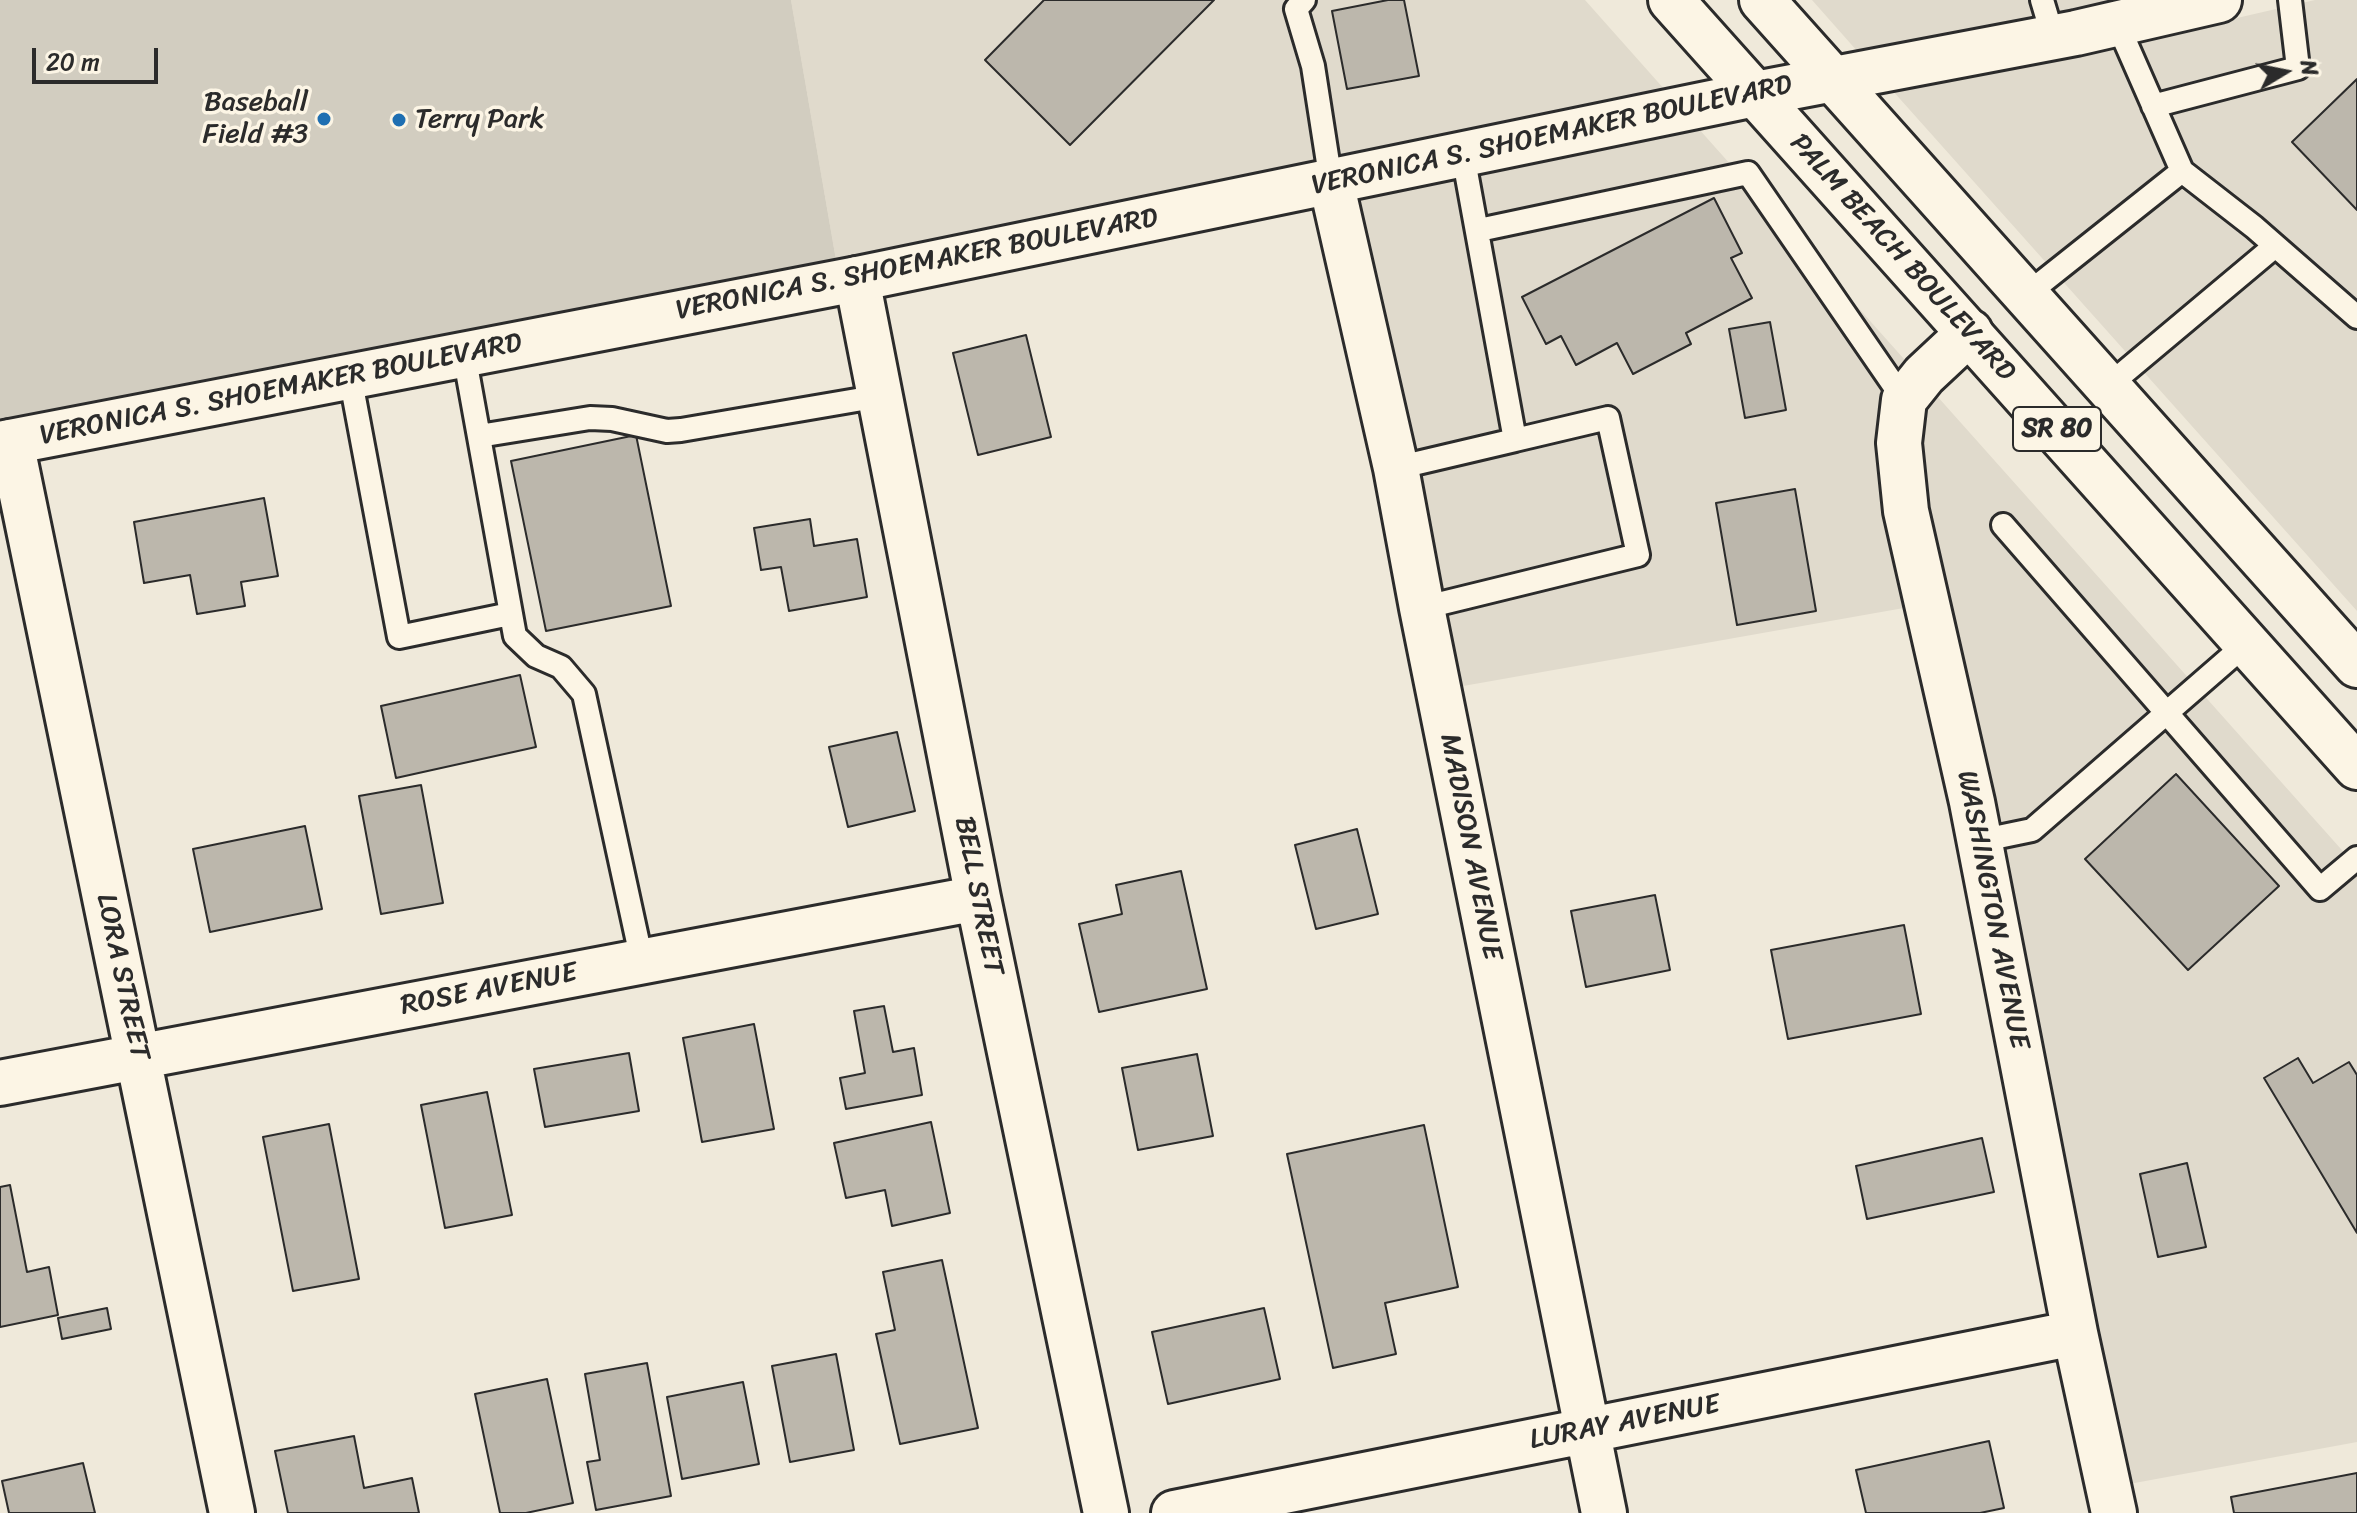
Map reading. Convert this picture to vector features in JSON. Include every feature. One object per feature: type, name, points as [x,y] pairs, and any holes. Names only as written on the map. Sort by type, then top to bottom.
[{"type":"street","name":"PALM BEACH BOULEVARD","points":[[1671,0],[2357,767]]},
{"type":"street","name":"SR 80","points":[[1762,0],[2357,665]]},
{"type":"street","name":"VERONICA S. SHOEMAKER BOULEVARD","points":[[6,443],[857,279],[1832,79],[2048,19],[2117,23],[2219,0]]},
{"type":"street","name":"MADISON AVENUE","points":[[1331,182],[1396,468],[1604,1513]]},
{"type":"street","name":"BELL STREET","points":[[857,279],[978,898],[1106,1513]]},
{"type":"street","points":[[1904,400],[1924,375],[1970,332]]},
{"type":"street","name":"WASHINGTON AVENUE","points":[[1904,400],[1899,443],[1906,511],[1979,841],[2075,1333],[2114,1513]]},
{"type":"street","name":"LORA STREET","points":[[6,443],[139,1056],[232,1513]]},
{"type":"street","name":"ROSE AVENUE","points":[[0,1083],[978,898]]},
{"type":"street","name":"LURAY AVENUE","points":[[1174,1513],[2075,1333]]},
{"type":"lane","points":[[1304,0],[1296,9],[1313,66],[1331,182]]},
{"type":"lane","points":[[2153,106],[2298,68],[2290,0]]},
{"type":"lane","points":[[2117,23],[2182,171],[2357,317]]},
{"type":"lane","points":[[1463,155],[1515,440]]},
{"type":"lane","points":[[2026,295],[2182,171]]},
{"type":"lane","points":[[1479,230],[1748,173],[1904,400]]},
{"type":"lane","points":[[2108,386],[2275,246]]},
{"type":"lane","points":[[464,354],[515,636],[536,656],[561,667],[584,694],[642,961]]},
{"type":"lane","points":[[350,376],[399,637],[510,614]]},
{"type":"lane","points":[[479,436],[590,418],[612,419],[659,430],[681,430],[880,396]]},
{"type":"lane","points":[[1396,468],[1608,418],[1638,555],[1422,608]]},
{"type":"lane","points":[[2003,525],[2320,889],[2357,858]]},
{"type":"lane","points":[[1979,841],[2032,830],[2247,643]]},
{"type":"shaded area","name":"Baseball Field #3","points":[[0,0],[791,0],[836,260],[0,423]]},
{"type":"shaded area","points":[[791,0],[1585,0],[1665,90],[836,260]]},
{"type":"shaded area","points":[[1812,0],[2119,0],[1858,52]]},
{"type":"shaded area","points":[[2315,0],[2357,0],[2357,611],[1892,90],[2081,54]]},
{"type":"shaded area","points":[[1698,128],[2357,867],[2357,1442],[2102,1489],[1932,603],[1435,691],[1342,205],[934,285]]},
{"type":"building","points":[[1044,0],[1214,0],[1070,145],[985,60]]},
{"type":"building","points":[[1388,0],[1404,0],[1419,76],[1347,89],[1332,11]]},
{"type":"building","points":[[2357,79],[2357,210],[2292,142]]},
{"type":"building","points":[[1714,198],[1742,253],[1731,258],[1752,298],[1686,333],[1691,344],[1633,374],[1617,343],[1576,365],[1561,336],[1546,344],[1522,297]]},
{"type":"building","points":[[1770,322],[1786,410],[1745,418],[1729,329]]},
{"type":"building","points":[[1026,335],[1051,437],[978,455],[953,353]]},
{"type":"building","points":[[636,435],[671,606],[546,631],[511,461]]},
{"type":"building","points":[[1795,489],[1816,611],[1737,625],[1716,503]]},
{"type":"building","points":[[264,498],[278,576],[241,582],[245,606],[197,614],[190,575],[144,583],[134,522]]},
{"type":"building","points":[[810,519],[814,546],[857,539],[867,597],[789,611],[781,567],[761,570],[754,528]]},
{"type":"building","points":[[520,675],[536,747],[396,778],[381,706]]},
{"type":"building","points":[[897,732],[915,811],[848,827],[829,747]]},
{"type":"building","points":[[2176,774],[2279,886],[2188,970],[2085,859]]},
{"type":"building","points":[[421,785],[443,903],[381,914],[359,796]]},
{"type":"building","points":[[305,826],[322,909],[210,932],[193,849]]},
{"type":"building","points":[[1357,829],[1378,914],[1316,929],[1295,845]]},
{"type":"building","points":[[1181,871],[1207,989],[1099,1012],[1079,924],[1122,914],[1116,885]]},
{"type":"building","points":[[1655,895],[1670,970],[1586,987],[1571,911]]},
{"type":"building","points":[[1904,925],[1921,1014],[1788,1039],[1771,950]]},
{"type":"building","points":[[884,1006],[893,1052],[914,1048],[922,1095],[846,1109],[840,1078],[865,1073],[854,1011]]},
{"type":"building","points":[[754,1024],[774,1129],[702,1142],[683,1038]]},
{"type":"building","points":[[629,1053],[639,1111],[545,1127],[534,1069]]},
{"type":"building","points":[[1197,1054],[1213,1136],[1138,1150],[1122,1068]]},
{"type":"building","points":[[2298,1058],[2313,1083],[2349,1062],[2357,1075],[2357,1233],[2264,1078]]},
{"type":"building","points":[[487,1092],[512,1215],[445,1228],[421,1105]]},
{"type":"building","points":[[931,1122],[950,1213],[892,1226],[885,1190],[846,1198],[834,1143]]},
{"type":"building","points":[[329,1124],[359,1279],[293,1291],[263,1137]]},
{"type":"building","points":[[1424,1125],[1458,1287],[1385,1303],[1396,1354],[1333,1368],[1287,1154]]},
{"type":"building","points":[[1982,1138],[1994,1192],[1867,1219],[1856,1166]]},
{"type":"building","points":[[2187,1163],[2206,1247],[2158,1257],[2140,1174]]},
{"type":"building","points":[[10,1185],[27,1272],[49,1267],[58,1315],[0,1327],[0,1187]]},
{"type":"building","points":[[942,1260],[978,1428],[900,1444],[876,1334],[895,1330],[883,1272]]},
{"type":"building","points":[[107,1308],[111,1329],[62,1339],[58,1318]]},
{"type":"building","points":[[1264,1308],[1280,1379],[1168,1404],[1152,1332]]},
{"type":"building","points":[[836,1354],[854,1450],[790,1462],[772,1366]]},
{"type":"building","points":[[647,1363],[671,1496],[596,1510],[587,1462],[600,1460],[585,1374]]},
{"type":"building","points":[[547,1379],[573,1503],[526,1513],[500,1513],[475,1394]]},
{"type":"building","points":[[743,1382],[759,1464],[682,1479],[667,1397]]},
{"type":"building","points":[[354,1436],[364,1488],[412,1478],[419,1513],[288,1513],[275,1451]]},
{"type":"building","points":[[1989,1441],[2004,1508],[1980,1513],[1866,1513],[1856,1470]]},
{"type":"building","points":[[83,1463],[95,1513],[9,1513],[2,1481]]},
{"type":"building","points":[[2357,1473],[2357,1513],[2234,1513],[2231,1497]]},
{"type":"place","name":"Baseball Field #3","points":[[324,119]]},
{"type":"place","name":"Terry Park","points":[[399,120]]}]
